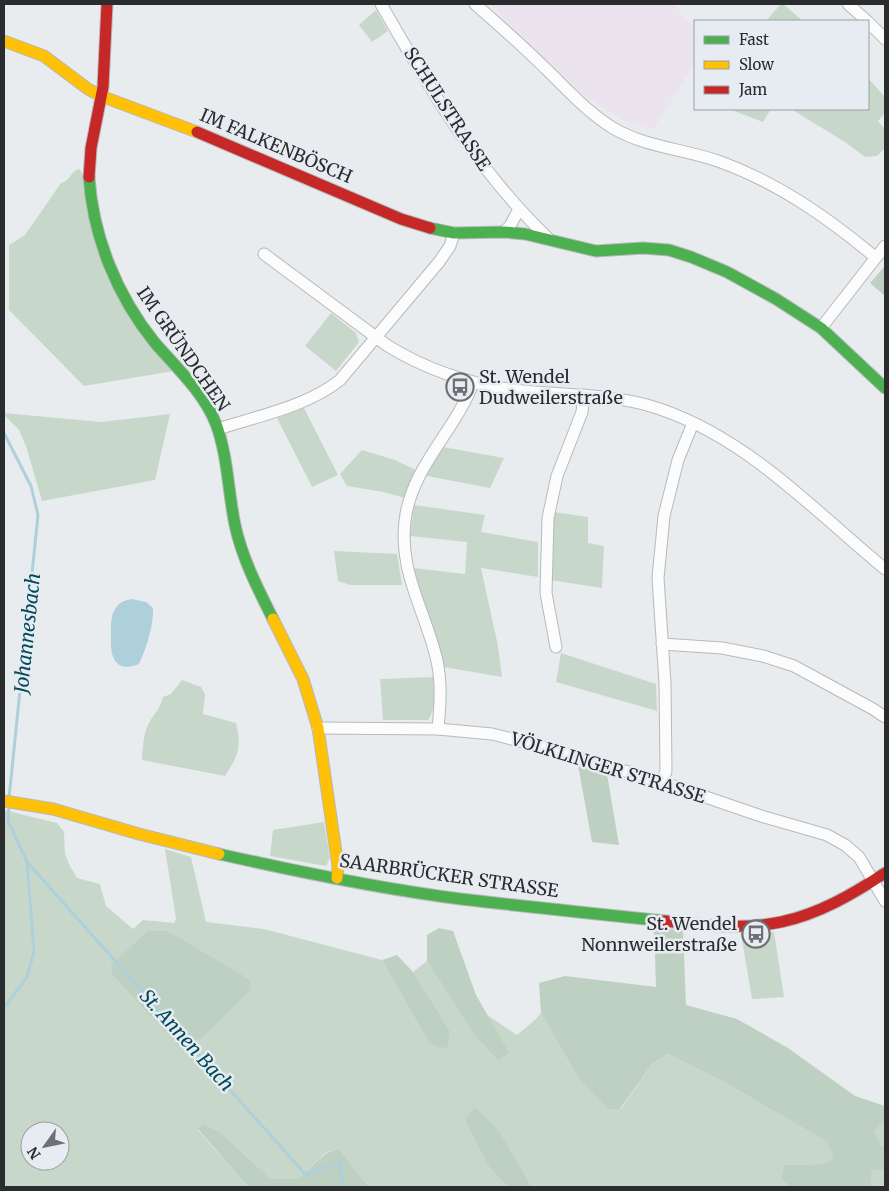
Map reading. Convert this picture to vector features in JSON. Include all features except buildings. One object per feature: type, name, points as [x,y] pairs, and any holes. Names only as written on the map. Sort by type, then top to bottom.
[{"type":"street","name":"IM GRÜNDCHEN","points":[[108,4],[101,96],[89,156],[89,178],[105,249],[117,285],[146,332],[200,396],[210,411],[218,429],[238,540],[248,567],[301,673],[312,705],[318,728],[338,866],[337,878]]},
{"type":"street","name":"SCHULSTRASSE","points":[[381,4],[453,124],[488,174],[548,239]]},
{"type":"street","points":[[476,4],[598,118],[635,138],[716,160],[749,173],[789,194],[836,225],[875,257]]},
{"type":"street","points":[[848,4],[865,20]]},
{"type":"street","points":[[869,24],[885,39]]},
{"type":"street","name":"IM FALKENBÖSCH","points":[[4,41],[44,56],[88,89],[101,96],[186,127],[401,220],[454,233],[504,232],[548,239],[596,251],[643,248],[669,250],[726,272],[776,299],[821,328],[885,388]]},
{"type":"street","points":[[504,232],[510,226],[519,209]]},
{"type":"street","points":[[218,429],[309,399],[327,390],[340,380],[439,262],[450,246],[454,233]]},
{"type":"street","points":[[821,328],[885,246]]},
{"type":"street","points":[[264,254],[376,337],[405,356],[441,372],[473,383],[533,392],[621,399],[666,411],[693,423],[742,450],[768,469],[885,569]]},
{"type":"street","points":[[438,730],[441,693],[438,662],[429,632],[416,600],[408,570],[404,541],[406,514],[423,470],[456,418],[473,383]]},
{"type":"street","points":[[556,647],[546,593],[548,518],[557,476],[582,412],[584,395]]},
{"type":"street","points":[[662,782],[666,771],[665,683],[658,578],[664,516],[678,460],[693,423]]},
{"type":"street","points":[[662,644],[722,648],[763,656],[794,666],[885,717]]},
{"type":"street","name":"VÖLKLINGER STRASSE","points":[[318,728],[438,730],[492,734],[544,747],[662,782],[761,816],[827,835],[845,845],[859,858],[885,901]]},
{"type":"street","name":"SAARBRÜCKER STRASSE","points":[[4,801],[53,809],[203,850],[337,878],[460,899],[713,926],[750,926],[781,922],[807,915],[845,897],[885,873]]},
{"type":"shaded area","points":[[489,4],[673,4],[694,28],[694,64],[653,130],[620,119],[581,93]]},
{"type":"green space","points":[[783,4],[802,20],[767,20]]},
{"type":"green space","points":[[376,10],[388,31],[372,42],[359,25]]},
{"type":"green space","points":[[869,79],[885,97],[885,113],[878,121],[885,129],[885,148],[877,156],[865,157],[845,142],[793,110],[869,110]]},
{"type":"green space","points":[[732,110],[770,110],[763,122]]},
{"type":"green space","points":[[79,169],[83,174],[97,245],[174,371],[84,386],[9,310],[9,245],[25,235],[61,183]]},
{"type":"green space","points":[[885,266],[885,296],[870,283]]},
{"type":"green space","points":[[331,313],[356,333],[359,342],[336,371],[305,346]]},
{"type":"green space","points":[[304,408],[338,475],[312,487],[276,416]]},
{"type":"green space","points":[[4,413],[101,422],[170,414],[155,480],[42,501],[26,446],[19,430]]},
{"type":"green space","points":[[443,447],[504,458],[490,488],[427,476],[431,464]]},
{"type":"green space","points":[[362,450],[395,460],[416,470],[405,498],[347,486],[340,474]]},
{"type":"green space","points":[[414,505],[485,515],[481,532],[538,542],[538,577],[481,568],[498,646],[502,677],[444,667],[413,568],[465,574],[467,542],[410,536]]},
{"type":"green space","points":[[554,512],[588,517],[588,543],[604,546],[602,588],[550,580]]},
{"type":"green space","points":[[334,551],[397,554],[402,585],[350,585],[338,581]]},
{"type":"green space","points":[[561,653],[656,684],[657,711],[556,682]]},
{"type":"green space","points":[[433,677],[434,705],[428,720],[383,720],[380,679]]},
{"type":"green space","points":[[182,680],[201,687],[205,694],[203,714],[236,723],[239,739],[238,751],[225,776],[142,760],[144,736],[149,723],[163,697],[171,694]]},
{"type":"green space","points":[[578,765],[607,774],[619,845],[592,842]]},
{"type":"green space","points":[[4,810],[57,823],[64,832],[65,854],[77,878],[100,884],[106,906],[133,929],[143,920],[174,923],[176,919],[165,849],[191,857],[206,922],[264,929],[382,960],[426,1038],[450,1031],[413,972],[427,961],[473,1033],[508,1053],[487,1015],[517,1035],[541,1013],[577,1076],[621,1109],[652,1064],[668,1054],[724,1082],[827,1142],[835,1158],[823,1164],[784,1165],[781,1179],[791,1187],[532,1187],[528,1180],[490,1168],[508,1187],[369,1187],[339,1149],[327,1152],[297,1179],[271,1179],[220,1132],[203,1124],[198,1130],[248,1187],[4,1187]]},
{"type":"green space","points":[[324,822],[330,858],[326,866],[270,856],[273,830]]},
{"type":"green space","points":[[439,928],[453,931],[476,995],[509,1053],[498,1060],[473,1033],[427,961],[427,935]]},
{"type":"green space","points":[[654,928],[683,930],[686,1005],[737,1019],[788,1048],[855,1096],[885,1106],[885,1120],[874,1131],[881,1145],[885,1147],[885,1172],[881,1169],[871,1171],[871,1187],[791,1187],[781,1179],[784,1165],[823,1164],[834,1158],[827,1142],[724,1082],[668,1054],[652,1064],[620,1109],[608,1109],[577,1076],[541,1013],[539,983],[565,976],[656,987]]},
{"type":"green space","points":[[148,931],[167,931],[249,980],[251,989],[204,1036],[181,1048],[112,974],[111,965]]},
{"type":"green space","points":[[774,932],[784,997],[752,999],[741,934]]},
{"type":"green space","points":[[397,955],[413,972],[450,1031],[447,1048],[437,1047],[426,1038],[382,960]]},
{"type":"green space","points":[[475,1107],[498,1130],[532,1187],[508,1187],[490,1168],[465,1120]]},
{"type":"green space","points":[[885,1120],[885,1147],[881,1145],[873,1131]]},
{"type":"green space","points":[[203,1124],[220,1132],[271,1179],[297,1179],[328,1152],[339,1149],[369,1187],[248,1187],[198,1129]]},
{"type":"green space","points":[[881,1169],[885,1172],[885,1187],[871,1187],[871,1171]]},
{"type":"water","points":[[132,599],[146,602],[153,608],[152,622],[147,644],[139,664],[124,667],[115,661],[111,650],[112,620],[118,605]]},
{"type":"waterway","name":"Johannesbach","points":[[4,433],[31,486],[38,515],[9,798]]},
{"type":"waterway","name":"Johannesbach","points":[[4,1008],[27,977],[34,951],[27,862],[8,821],[9,807]]},
{"type":"waterway","name":"St. Annen Bach","points":[[27,862],[306,1175],[339,1162],[344,1187]]},
{"type":"traffic: fast","points":[[89,177],[96,222],[109,265],[118,286],[141,325],[197,391],[216,424],[223,449],[238,537],[251,573],[273,619]]},
{"type":"traffic: fast","points":[[430,228],[454,233],[504,232],[525,234],[596,251],[643,248],[669,250],[691,257],[727,272],[776,299],[821,328],[885,388]]},
{"type":"traffic: fast","points":[[219,854],[340,880],[431,895],[665,921]]},
{"type":"traffic: slow","points":[[4,41],[44,56],[88,89],[101,96],[197,132]]},
{"type":"traffic: slow","points":[[273,619],[303,679],[318,728],[338,866],[337,878]]},
{"type":"traffic: slow","points":[[4,801],[53,809],[139,834],[219,854]]},
{"type":"traffic: jam","points":[[89,177],[91,148],[103,87],[107,4]]},
{"type":"traffic: jam","points":[[197,132],[401,219],[430,228]]},
{"type":"traffic: jam","points":[[665,921],[738,926],[781,922],[822,909],[885,873]]},
{"type":"place","name":"St. Wendel Dudweilerstraße","points":[[460,387]]},
{"type":"place","name":"St. Wendel Nonnweilerstraße","points":[[756,934]]}]
